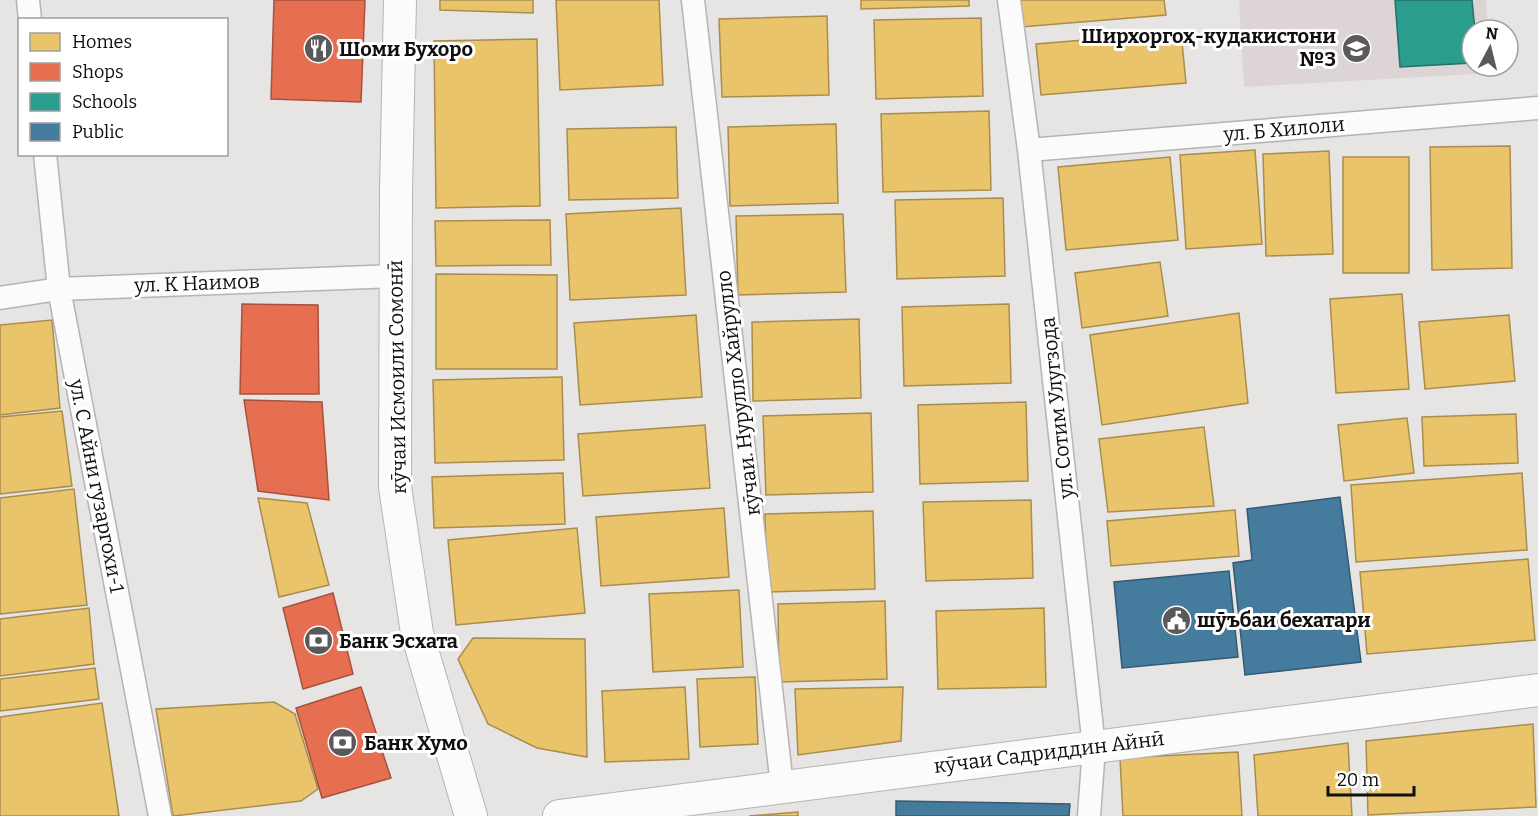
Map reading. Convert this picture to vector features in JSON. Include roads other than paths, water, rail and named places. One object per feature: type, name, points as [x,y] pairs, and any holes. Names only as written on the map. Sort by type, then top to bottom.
[{"type":"street","points":[[28,0],[30,18]]},
{"type":"street","name":"кӯчаи Исмоили Сомонӣ","points":[[400,0],[395,487],[417,633],[471,816]]},
{"type":"street","name":"кӯчаи. Нурулло Хайрулло","points":[[693,0],[782,786]]},
{"type":"street","name":"ул. Сотим Улугзода","points":[[1009,0],[1029,150],[1094,747],[1089,816]]},
{"type":"street","name":"ул. Б Хилоли","points":[[1029,150],[1538,108]]},
{"type":"street","name":"ул. С Айни гузаргохи-1","points":[[45,156],[59,289],[160,816]]},
{"type":"street","name":"ул. К Наимов","points":[[0,298],[59,289],[396,276]]},
{"type":"street","name":"кӯчаи Садриддин Айнӣ","points":[[560,816],[1538,690]]},
{"type":"place","name":"Ширхоргоҳ-кудакистони №3","points":[[1357,48]]},
{"type":"place","name":"Шоми Бухоро","points":[[318,49]]},
{"type":"place","name":"шӯъбаи бехатари","points":[[1176,620]]},
{"type":"place","name":"Банк Эсхата","points":[[318,641]]},
{"type":"place","name":"Банк Хумо","points":[[343,743]]}]
